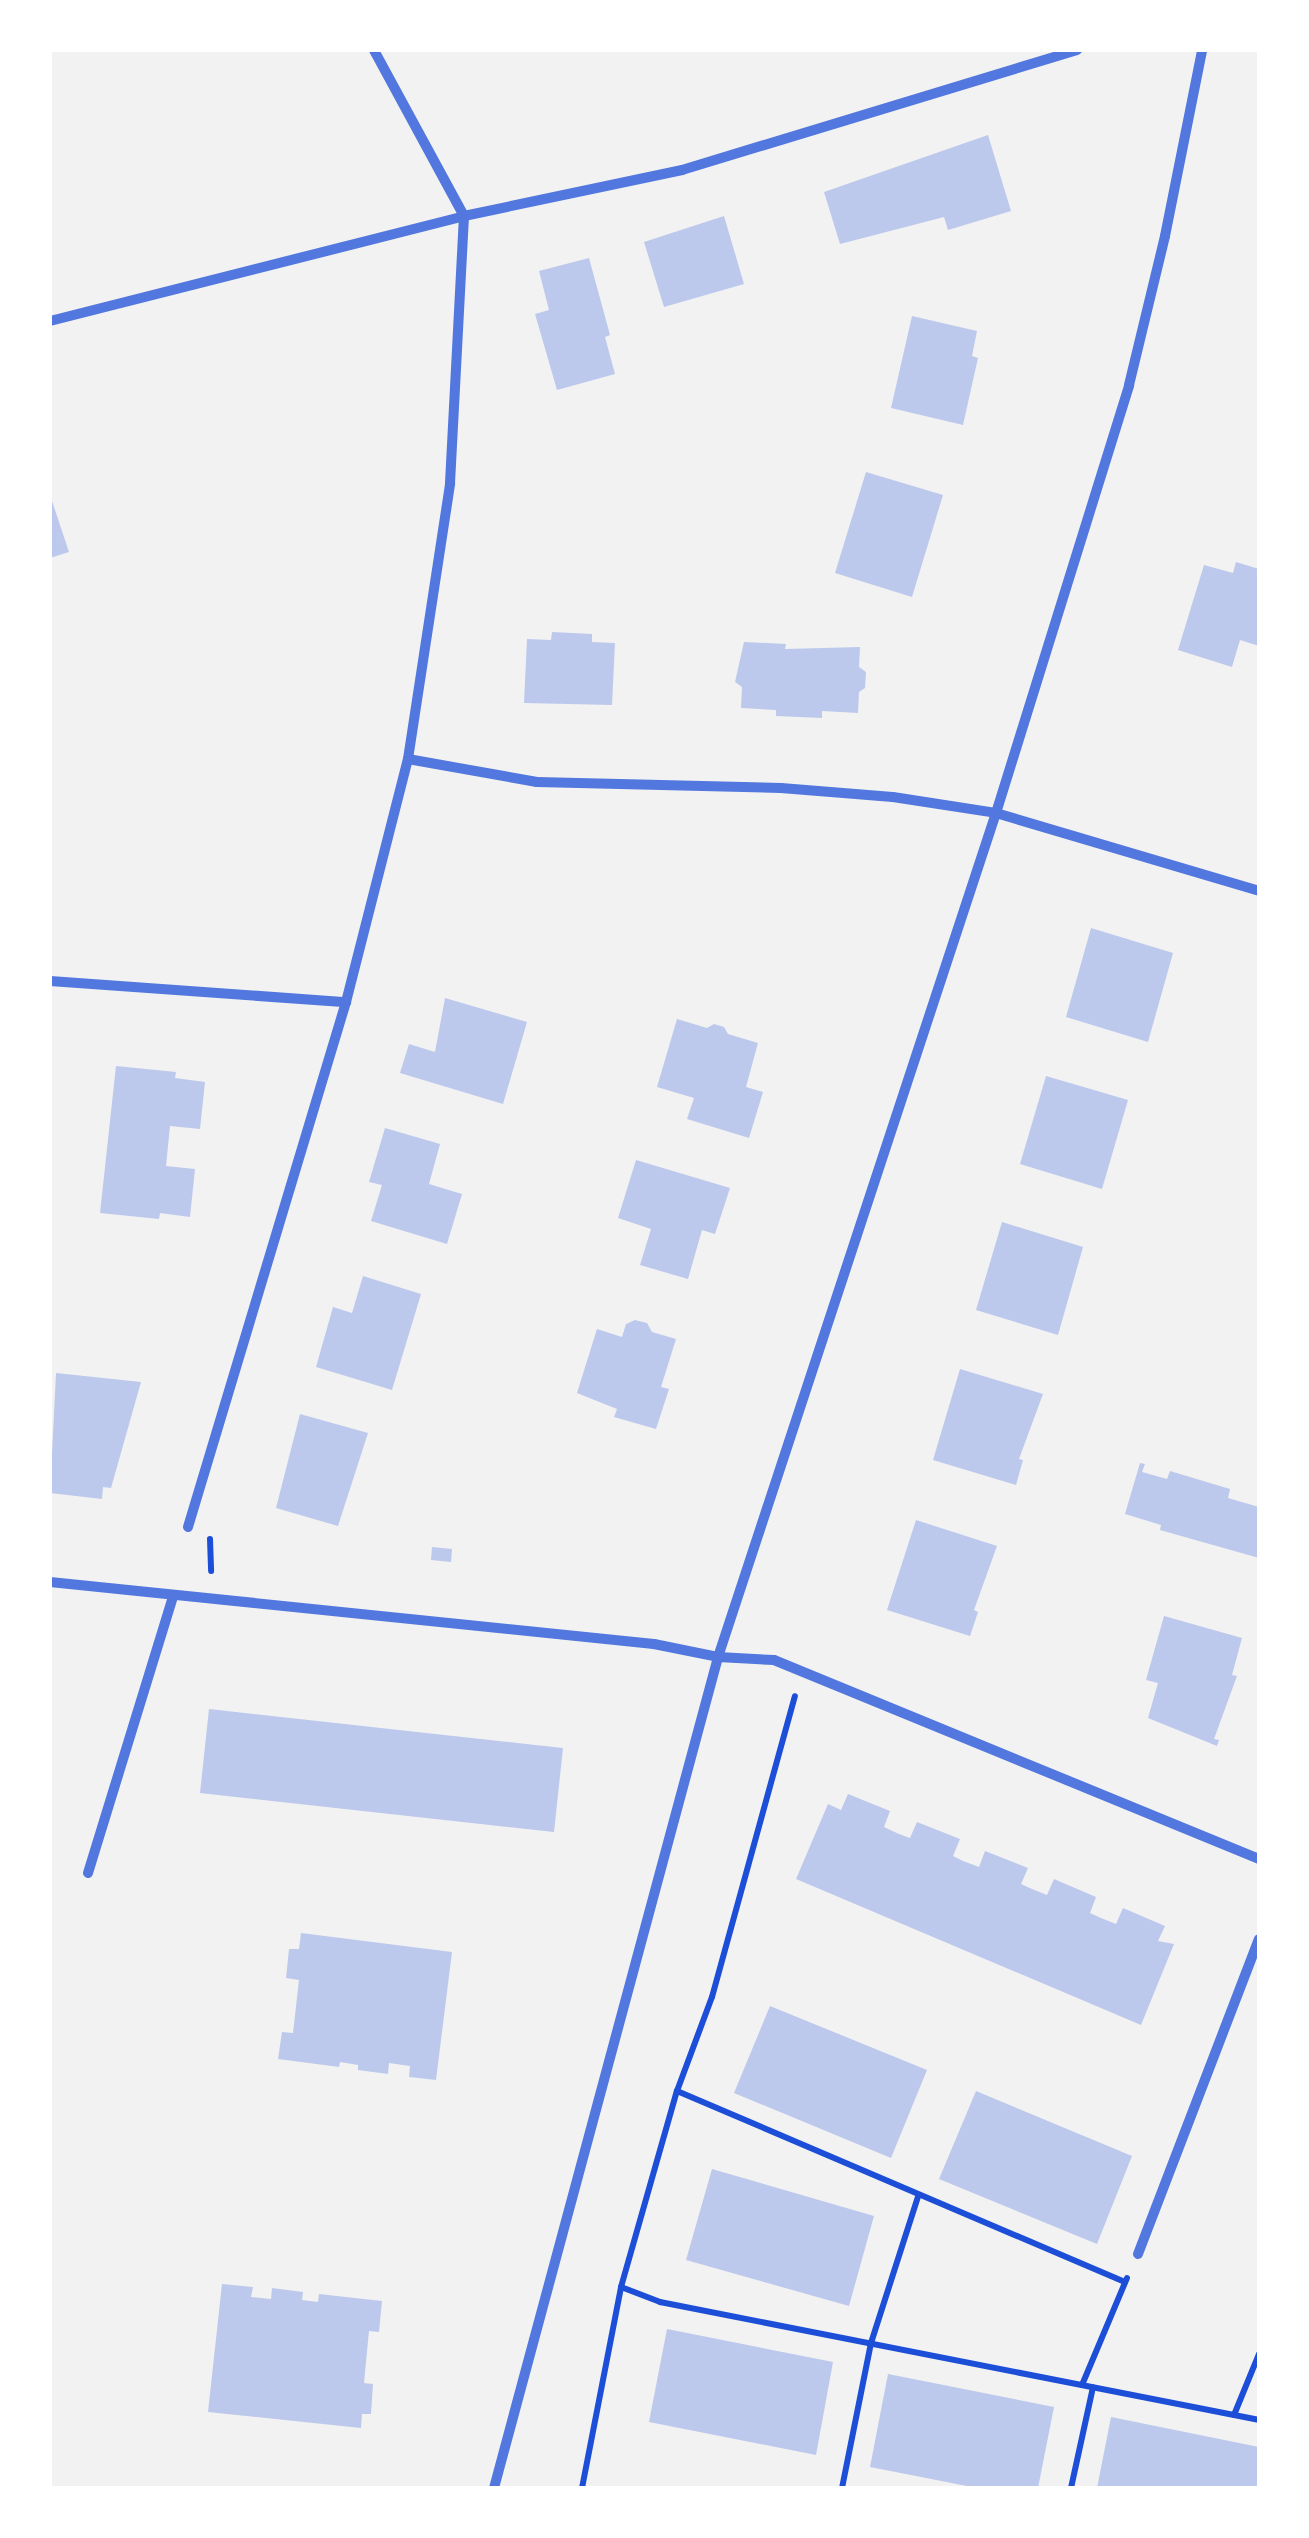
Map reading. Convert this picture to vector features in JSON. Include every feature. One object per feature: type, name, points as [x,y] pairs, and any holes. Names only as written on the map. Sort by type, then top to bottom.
[{"type":"street","points":[[188,1528],[346,1002],[408,760],[450,484],[464,216],[374,50]]},
{"type":"street","points":[[50,321],[464,216],[682,170],[1077,50]]},
{"type":"street","points":[[494,2488],[718,1658],[996,813],[1129,385],[1165,236],[1202,50]]},
{"type":"street","points":[[408,760],[536,782],[782,788],[894,797],[996,813],[1259,891]]},
{"type":"street","points":[[50,981],[346,1002]]},
{"type":"street","points":[[50,1582],[654,1644],[718,1658],[774,1660],[1259,1859]]},
{"type":"street","points":[[88,1874],[173,1596]]},
{"type":"street","points":[[1138,2254],[1259,1939]]},
{"type":"path","points":[[192,1514],[211,1541],[207,1599]]},
{"type":"path","points":[[582,2488],[621,2288],[676,2091],[712,1997],[802,1671]]},
{"type":"path","points":[[676,2091],[918,2197],[1126,2282]]},
{"type":"path","points":[[842,2488],[872,2344],[918,2197]]},
{"type":"path","points":[[1082,2385],[1138,2254]]},
{"type":"path","points":[[621,2288],[650,2294],[660,2302],[1259,2420]]},
{"type":"path","points":[[1234,2415],[1259,2354]]},
{"type":"path","points":[[1072,2488],[1092,2387]]},
{"type":"building","points":[[988,135],[1011,211],[948,230],[944,217],[840,244],[824,192]]},
{"type":"building","points":[[724,216],[744,284],[664,307],[644,242]]},
{"type":"building","points":[[589,258],[610,335],[605,337],[615,374],[557,390],[535,314],[549,310],[539,271]]},
{"type":"building","points":[[912,316],[977,331],[972,356],[978,358],[963,425],[891,408]]},
{"type":"building","points":[[866,472],[943,495],[912,597],[835,573]]},
{"type":"building","points":[[50,495],[69,552],[50,558]]},
{"type":"building","points":[[1236,562],[1259,569],[1259,646],[1240,640],[1232,667],[1178,650],[1204,565],[1233,573]]},
{"type":"building","points":[[552,632],[592,634],[592,642],[615,643],[612,705],[524,703],[527,639],[551,640]]},
{"type":"building","points":[[744,642],[786,644],[785,649],[860,647],[859,667],[866,672],[865,688],[859,692],[858,713],[822,711],[822,718],[776,716],[776,710],[741,708],[742,687],[735,682]]},
{"type":"building","points":[[1091,928],[1173,953],[1148,1042],[1066,1017]]},
{"type":"building","points":[[445,998],[527,1022],[503,1104],[400,1073],[409,1044],[435,1052]]},
{"type":"building","points":[[677,1019],[707,1028],[714,1024],[724,1027],[728,1034],[758,1043],[746,1087],[763,1092],[749,1138],[687,1119],[694,1098],[657,1087]]},
{"type":"building","points":[[116,1066],[176,1072],[175,1078],[205,1082],[200,1129],[170,1126],[166,1166],[195,1169],[190,1217],[160,1213],[159,1219],[100,1213]]},
{"type":"building","points":[[1046,1076],[1128,1100],[1102,1189],[1020,1164]]},
{"type":"building","points":[[385,1128],[440,1144],[429,1184],[462,1194],[447,1244],[371,1221],[382,1185],[369,1182]]},
{"type":"building","points":[[636,1160],[730,1188],[715,1234],[702,1230],[688,1279],[640,1265],[651,1229],[618,1218]]},
{"type":"building","points":[[1002,1222],[1083,1247],[1058,1335],[976,1310]]},
{"type":"building","points":[[363,1276],[421,1294],[392,1390],[316,1367],[333,1307],[352,1313]]},
{"type":"building","points":[[635,1320],[647,1323],[652,1332],[676,1339],[661,1387],[669,1389],[656,1429],[614,1417],[617,1409],[577,1393],[597,1329],[622,1337],[626,1324]]},
{"type":"building","points":[[960,1369],[1043,1394],[1019,1459],[1023,1460],[1016,1485],[933,1460]]},
{"type":"building","points":[[56,1373],[141,1382],[111,1488],[103,1487],[102,1499],[50,1493]]},
{"type":"building","points":[[300,1414],[368,1433],[338,1526],[276,1508]]},
{"type":"building","points":[[1140,1463],[1145,1464],[1142,1472],[1167,1479],[1170,1471],[1230,1489],[1228,1498],[1259,1507],[1259,1558],[1160,1530],[1161,1525],[1125,1514]]},
{"type":"building","points":[[916,1520],[997,1546],[974,1610],[978,1612],[970,1636],[887,1610]]},
{"type":"building","points":[[432,1547],[452,1549],[451,1562],[431,1560]]},
{"type":"building","points":[[1164,1616],[1242,1638],[1232,1675],[1237,1676],[1214,1739],[1219,1740],[1217,1746],[1148,1718],[1158,1683],[1146,1680]]},
{"type":"building","points":[[209,1709],[563,1748],[554,1832],[200,1793]]},
{"type":"building","points":[[848,1794],[890,1811],[884,1827],[899,1834],[910,1838],[917,1822],[960,1839],[953,1856],[963,1861],[979,1867],[985,1851],[1028,1868],[1021,1884],[1032,1889],[1047,1895],[1054,1879],[1096,1897],[1090,1913],[1101,1918],[1116,1924],[1123,1908],[1165,1926],[1158,1941],[1174,1944],[1141,2025],[796,1879],[828,1804],[841,1810]]},
{"type":"building","points":[[301,1933],[452,1952],[436,2080],[409,2077],[410,2066],[389,2063],[388,2074],[358,2070],[358,2065],[340,2062],[339,2067],[278,2059],[282,2032],[293,2033],[299,1980],[286,1978],[289,1949],[299,1949]]},
{"type":"building","points":[[770,2006],[927,2070],[891,2158],[734,2093]]},
{"type":"building","points":[[976,2091],[1132,2156],[1097,2244],[939,2179]]},
{"type":"building","points":[[712,2169],[874,2216],[849,2306],[686,2260]]},
{"type":"building","points":[[222,2284],[253,2287],[251,2297],[271,2299],[272,2288],[303,2292],[302,2300],[318,2302],[319,2294],[382,2301],[379,2332],[369,2331],[364,2383],[373,2384],[371,2414],[362,2414],[361,2428],[208,2412]]},
{"type":"building","points":[[667,2329],[833,2362],[816,2455],[649,2422]]},
{"type":"building","points":[[888,2374],[1054,2407],[1038,2488],[977,2488],[870,2467]]},
{"type":"building","points":[[1111,2417],[1259,2447],[1259,2488],[1097,2488]]}]
